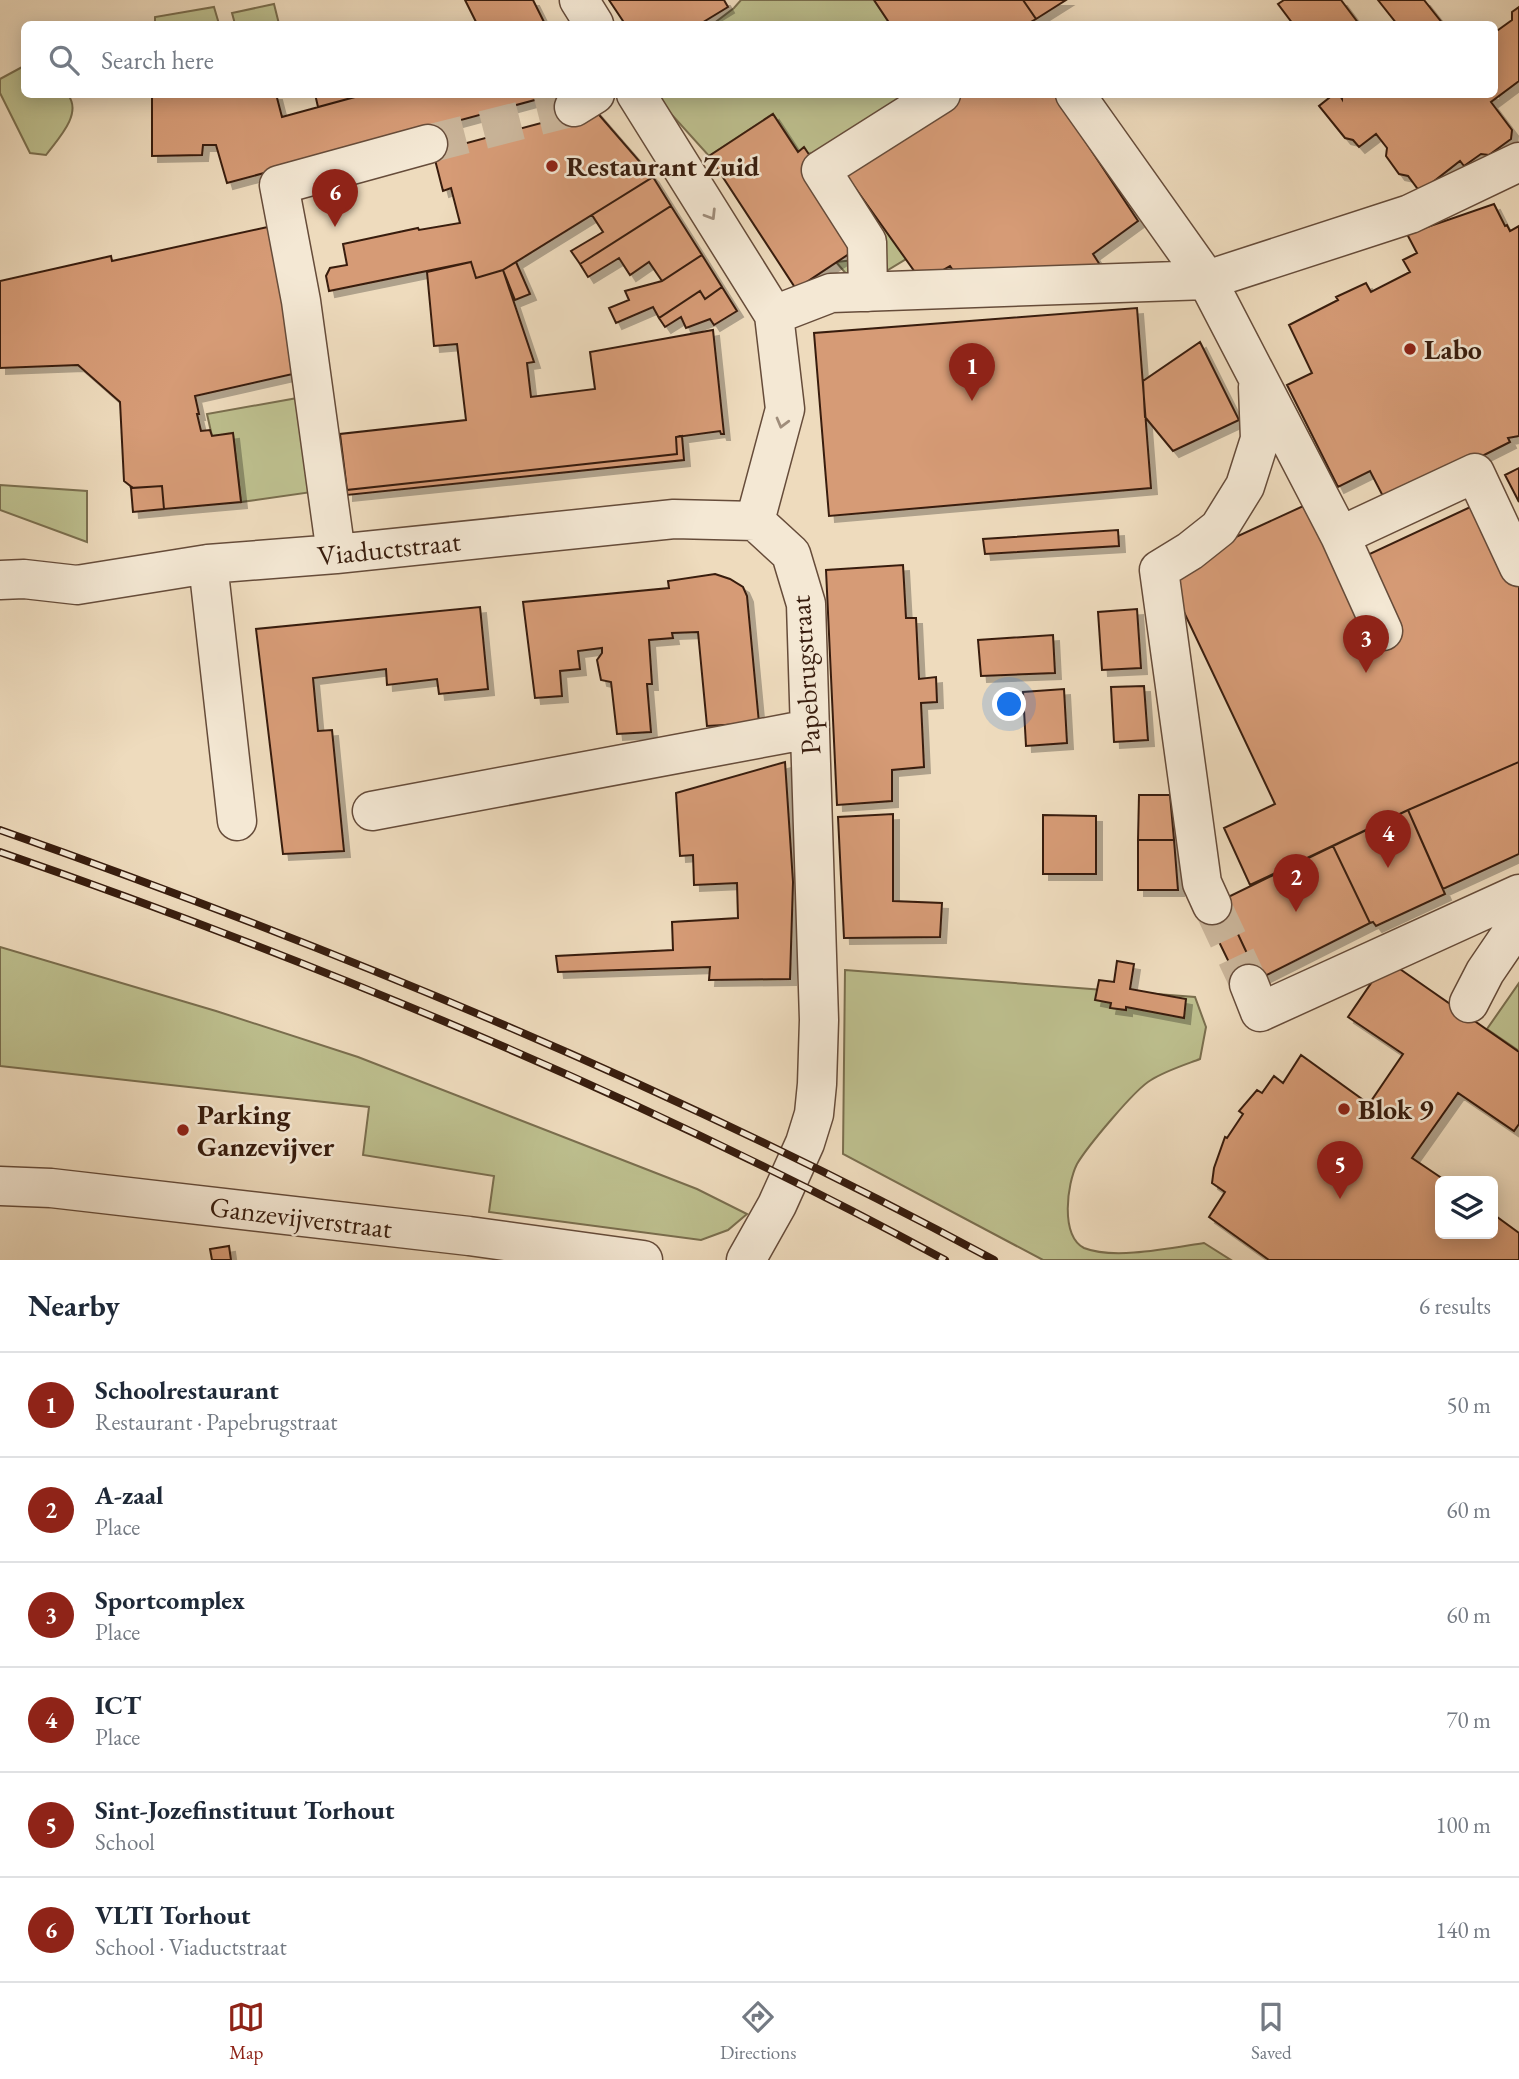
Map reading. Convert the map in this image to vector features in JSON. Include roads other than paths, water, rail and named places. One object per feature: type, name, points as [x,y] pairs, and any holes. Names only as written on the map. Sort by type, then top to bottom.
[{"type":"street","points":[[579,0],[592,21]]},
{"type":"street","points":[[638,98],[774,315],[785,409],[755,521]]},
{"type":"street","points":[[868,292],[867,242],[821,170],[935,98]]},
{"type":"street","points":[[1078,98],[1208,280],[1340,536],[1383,631]]},
{"type":"street","points":[[336,554],[300,300],[279,186],[428,144]]},
{"type":"street","points":[[774,315],[831,293],[1208,280],[1410,214],[1519,162]]},
{"type":"street","points":[[1212,905],[1202,883],[1159,570],[1190,551],[1219,528],[1245,486],[1260,439],[1258,378]]},
{"type":"street","points":[[1340,536],[1475,473],[1519,566]]},
{"type":"street","name":"Viaductstraat","points":[[8,576],[77,584],[208,564],[336,554],[674,519],[755,521]]},
{"type":"street","name":"Papebrugstraat","points":[[746,1260],[806,1143],[814,1114],[819,1020],[806,604],[791,554],[755,521]]},
{"type":"street","points":[[208,564],[237,821]]},
{"type":"street","points":[[372,811],[810,729]]},
{"type":"street","points":[[1249,984],[1260,1012],[1519,894]]},
{"type":"street","points":[[1469,1003],[1491,963],[1519,922]]},
{"type":"street","name":"Ganzevijverstraat","points":[[0,1186],[51,1188],[428,1231],[643,1260]]},
{"type":"tunnel","points":[[428,144],[574,107]]},
{"type":"tunnel","points":[[1212,905],[1249,984]]},
{"type":"railway","points":[[0,830],[254,924],[505,1026],[752,1137],[994,1260]]},
{"type":"railway","points":[[0,852],[242,940],[481,1037],[716,1143],[945,1260]]},
{"type":"place","name":"Restaurant Zuid","points":[[552,166]]},
{"type":"place","name":"VLTI Torhout","points":[[335,227]]},
{"type":"place","name":"Labo","points":[[1410,349]]},
{"type":"place","name":"Schoolrestaurant","points":[[972,401]]},
{"type":"place","name":"Sportcomplex","points":[[1366,673]]},
{"type":"place","name":"ICT","points":[[1388,868]]},
{"type":"place","name":"A-zaal","points":[[1296,912]]},
{"type":"place","name":"Blok 9","points":[[1344,1109]]},
{"type":"place","name":"Parking Ganzevijver","points":[[183,1130]]},
{"type":"place","name":"Sint-Jozefinstituut Torhout","points":[[1340,1199]]}]
